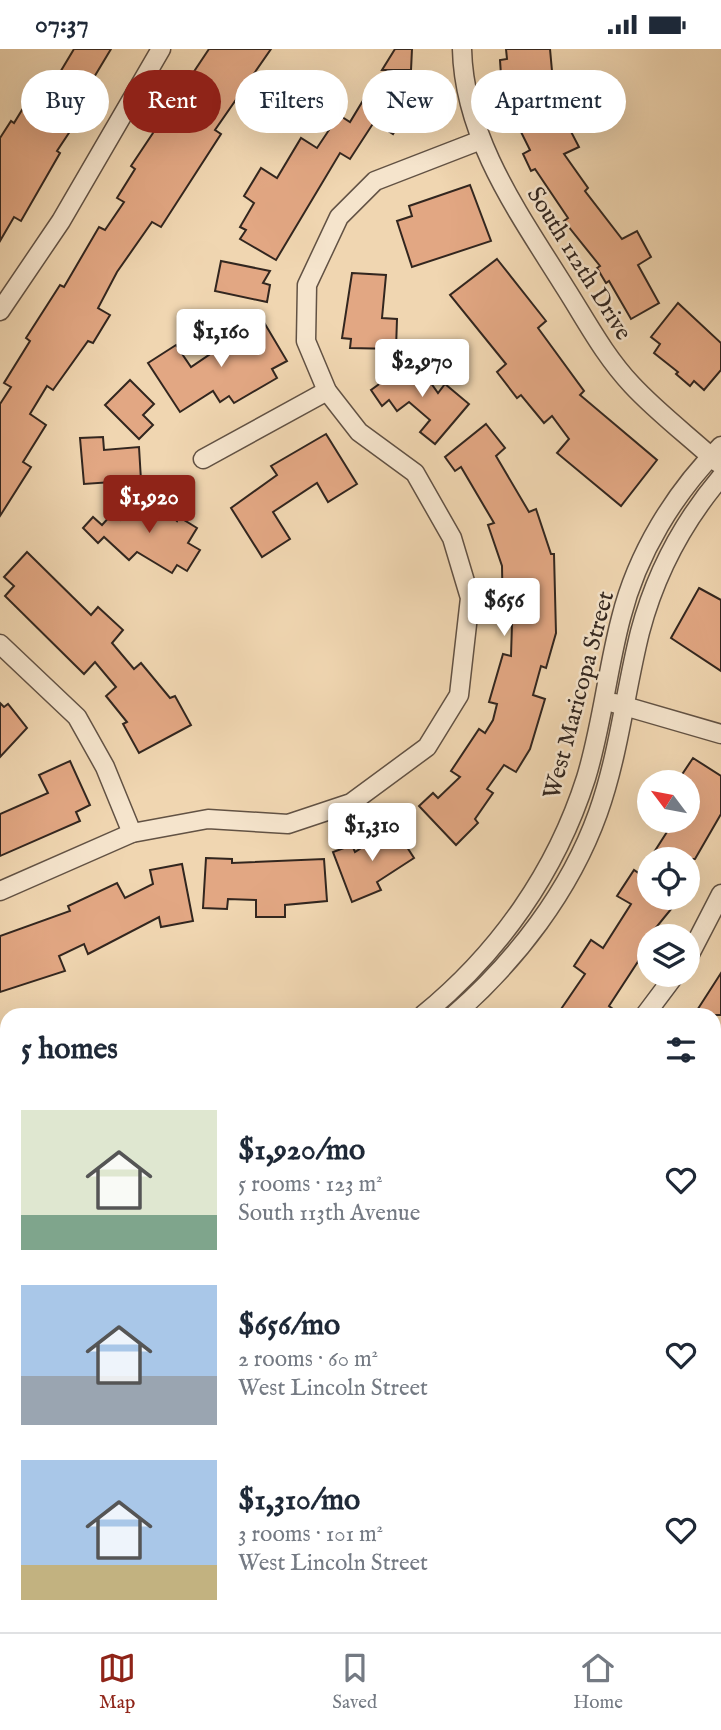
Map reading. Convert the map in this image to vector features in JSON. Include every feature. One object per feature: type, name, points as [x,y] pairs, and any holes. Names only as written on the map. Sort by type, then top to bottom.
[{"type":"street","points":[[0,311],[61,221],[161,49]]},
{"type":"street","name":"South 112th Drive","points":[[462,49],[463,77],[481,140],[523,222],[593,336],[632,385],[718,456]]},
{"type":"street","points":[[0,891],[132,833],[208,819],[288,824],[351,803],[426,747],[459,695],[470,598],[452,538],[415,473],[359,432],[327,391],[306,341],[307,285],[339,217],[374,181],[481,140]]},
{"type":"street","points":[[203,459],[327,391]]},
{"type":"street","name":"West Maricopa Street","points":[[431,1008],[480,962],[518,916],[556,853],[586,779],[621,617],[635,574],[673,504],[718,456]]},
{"type":"street","name":"West Maricopa Street","points":[[461,1008],[518,951],[574,864],[598,813],[613,763],[641,630],[660,574],[679,537],[721,477]]},
{"type":"street","points":[[0,643],[77,717],[105,767],[132,833]]},
{"type":"street","points":[[604,701],[721,734]]},
{"type":"street","points":[[700,935],[721,894]]},
{"type":"street","points":[[650,1008],[666,987]]},
{"type":"building","points":[[74,49],[111,49],[98,70],[61,70]]},
{"type":"building","points":[[209,49],[271,49],[256,70],[235,70],[235,101],[221,121],[221,70],[195,70]]},
{"type":"building","points":[[395,49],[412,49],[411,70],[382,70]]},
{"type":"building","points":[[506,49],[550,49],[552,70],[501,70],[500,60],[507,59]]},
{"type":"building","points":[[362,102],[362,133],[367,133],[350,159],[340,153],[276,260],[240,239],[246,230],[240,227],[254,203],[244,196],[261,168],[277,178],[301,138],[317,148],[327,133],[348,133],[348,121],[350,122]]},
{"type":"building","points":[[21,112],[21,133],[69,133],[21,221],[14,217],[0,241],[0,138],[11,121],[14,123]]},
{"type":"building","points":[[153,133],[221,134],[161,227],[152,222],[117,272],[98,308],[110,315],[93,343],[88,341],[53,390],[47,386],[30,414],[46,425],[23,462],[31,467],[0,516],[0,404],[11,387],[4,383],[30,341],[26,338],[60,285],[64,287],[99,227],[105,230],[124,202],[117,198],[135,169],[131,166]]},
{"type":"building","points":[[522,133],[572,133],[579,147],[564,154],[588,188],[585,191],[622,239],[637,231],[651,257],[638,265],[659,303],[631,319],[609,281],[606,283],[597,268],[600,266],[564,221],[568,218],[535,169],[531,171],[523,154],[530,150]]},
{"type":"building","points":[[470,185],[491,241],[412,267],[397,221],[412,216],[409,206]]},
{"type":"building","points":[[497,259],[546,321],[538,328],[584,391],[580,395],[657,460],[621,506],[557,453],[569,439],[552,416],[544,423],[521,395],[517,398],[497,372],[506,364],[450,295]]},
{"type":"building","points":[[221,261],[270,271],[263,283],[270,285],[267,302],[215,291]]},
{"type":"building","points":[[352,273],[386,275],[382,318],[397,319],[396,349],[350,348],[351,339],[342,338]]},
{"type":"building","points":[[678,303],[721,343],[721,370],[704,390],[694,381],[690,386],[676,374],[678,372],[654,353],[660,344],[651,337]]},
{"type":"building","points":[[262,319],[287,361],[272,369],[277,378],[234,403],[229,396],[220,402],[213,391],[180,412],[148,363],[176,345],[191,367]]},
{"type":"building","points":[[414,359],[438,393],[445,384],[469,404],[435,444],[420,432],[430,420],[409,402],[397,411],[389,400],[382,406],[371,390]]},
{"type":"building","points":[[130,380],[154,404],[143,415],[153,425],[139,439],[105,405]]},
{"type":"building","points":[[486,424],[505,448],[496,456],[529,512],[536,509],[551,554],[554,554],[556,633],[546,668],[541,666],[533,695],[545,699],[530,749],[516,772],[504,765],[487,789],[493,793],[475,819],[478,823],[456,845],[419,806],[433,793],[438,798],[460,777],[451,771],[479,729],[485,733],[493,720],[497,704],[489,702],[503,654],[511,656],[512,624],[503,624],[502,566],[488,525],[494,523],[461,467],[455,471],[445,457]]},
{"type":"building","points":[[326,434],[357,484],[328,502],[317,483],[273,512],[290,539],[262,557],[231,508],[277,475],[271,466]]},
{"type":"building","points":[[103,437],[104,450],[139,447],[141,480],[84,484],[80,438]]},
{"type":"building","points":[[147,492],[177,521],[179,517],[197,528],[188,543],[200,550],[187,571],[177,565],[172,573],[137,552],[129,560],[104,537],[98,543],[83,528],[93,517],[102,525],[112,514],[120,520]]},
{"type":"building","points":[[27,552],[91,615],[98,607],[123,630],[112,643],[134,669],[141,663],[170,698],[175,696],[191,725],[139,753],[123,724],[127,722],[106,696],[116,687],[95,662],[84,674],[5,596],[14,586],[4,577]]},
{"type":"building","points":[[699,588],[721,600],[721,671],[671,638]]},
{"type":"building","points":[[0,703],[4,707],[8,704],[27,728],[0,757]]},
{"type":"building","points":[[693,758],[721,776],[721,814],[700,850],[700,847],[658,847],[666,833],[700,833],[700,770],[685,770]]},
{"type":"building","points":[[70,761],[90,805],[76,812],[80,821],[0,856],[0,814],[48,793],[39,775]]},
{"type":"building","points":[[394,827],[414,858],[377,882],[381,890],[352,902],[333,852],[352,845],[355,852]]},
{"type":"building","points":[[206,858],[232,859],[232,863],[324,859],[327,901],[285,905],[285,917],[256,917],[256,900],[228,899],[227,909],[203,908]]},
{"type":"building","points":[[182,864],[193,921],[161,927],[159,917],[88,954],[84,944],[59,956],[65,971],[0,992],[0,936],[70,911],[68,906],[117,883],[125,898],[153,884],[150,870]]},
{"type":"building","points":[[634,870],[637,872],[637,910],[670,910],[659,924],[637,924],[637,963],[609,1006],[612,1008],[562,1008],[585,974],[574,966],[591,940],[603,948],[631,904],[617,896]]},
{"type":"building","points":[[721,973],[721,1008],[698,1008]]}]
